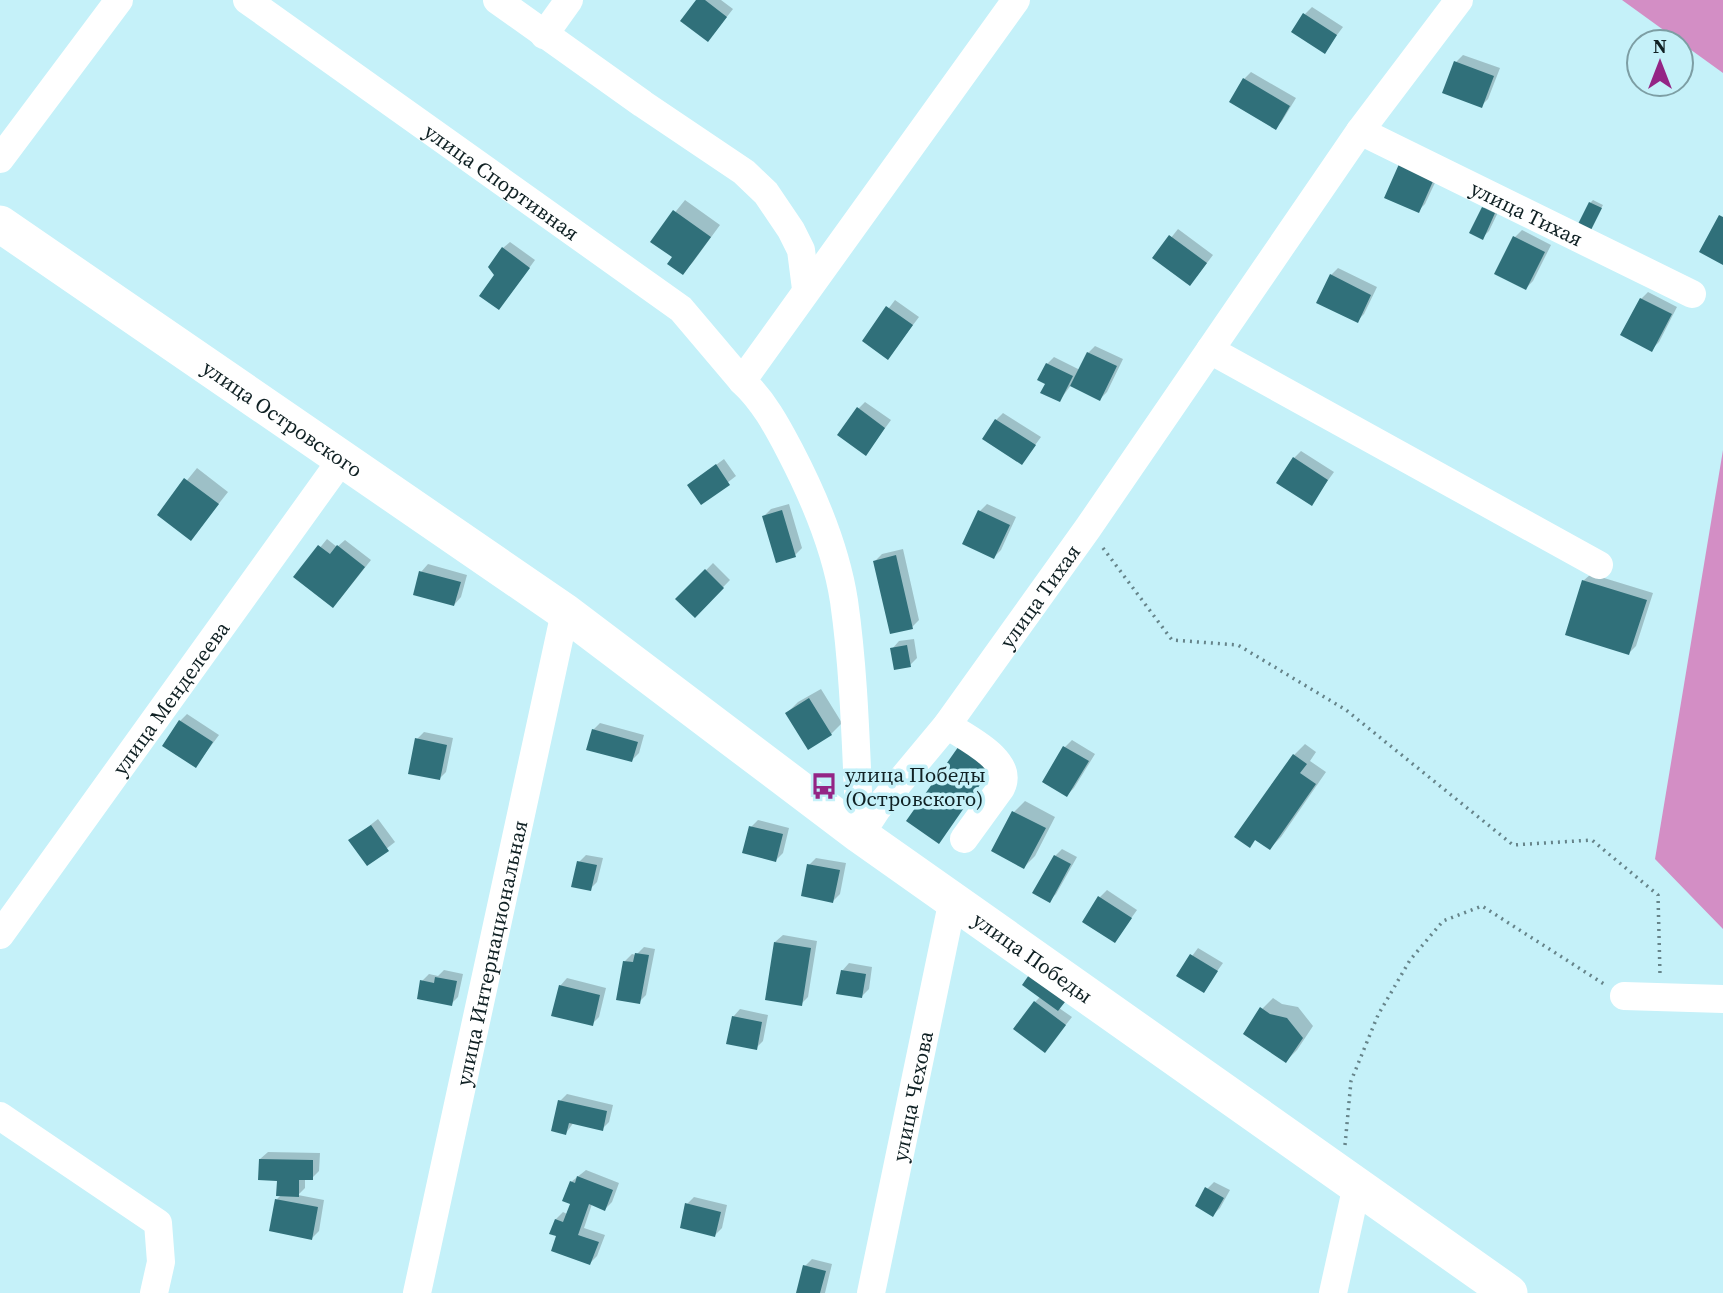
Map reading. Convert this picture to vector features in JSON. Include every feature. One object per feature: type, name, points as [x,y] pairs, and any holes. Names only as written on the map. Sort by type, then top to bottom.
[{"type":"main road","name":"улица Островского","points":[[0,224],[565,612]]},
{"type":"main road","name":"улица Победы","points":[[565,612],[860,835],[1508,1293]]},
{"type":"street","points":[[0,159],[119,0]]},
{"type":"street","name":"улица Спортивная","points":[[247,0],[681,309],[755,393],[776,425],[803,476],[826,532],[844,599],[860,835]]},
{"type":"street","points":[[497,0],[744,172],[759,186],[779,211],[801,250],[806,289]]},
{"type":"street","points":[[544,35],[569,0]]},
{"type":"street","points":[[742,381],[1016,0]]},
{"type":"street","name":"улица Тихая","points":[[860,835],[877,809],[947,725],[1088,528],[1360,131],[1459,0]]},
{"type":"street","name":"улица Тихая","points":[[1360,131],[1692,294]]},
{"type":"street","points":[[1210,350],[1599,565]]},
{"type":"street","name":"улица Менделеева","points":[[0,935],[342,459]]},
{"type":"street","name":"улица Интернациональная","points":[[417,1293],[565,612]]},
{"type":"street","points":[[947,725],[998,760],[1003,770],[1004,782],[1001,788],[964,839]]},
{"type":"street","name":"улица Чехова","points":[[871,1293],[953,899]]},
{"type":"street","points":[[1623,996],[1723,999]]},
{"type":"street","points":[[0,1116],[158,1223],[161,1262],[154,1293]]},
{"type":"street","points":[[1333,1293],[1349,1179]]},
{"type":"path","points":[[1088,528],[1172,640],[1238,645],[1346,710],[1513,845],[1592,840],[1658,895],[1661,998]]},
{"type":"path","points":[[1349,1179],[1352,1081],[1378,1015],[1410,960],[1443,920],[1482,906],[1623,996]]},
{"type":"shaded area","points":[[1622,0],[1723,0],[1723,73],[1695,53],[1695,28],[1661,28]]},
{"type":"shaded area","points":[[1723,450],[1723,929],[1655,859]]},
{"type":"building","points":[[696,0],[705,0],[727,17],[708,42],[680,21]]},
{"type":"building","points":[[1303,13],[1337,35],[1325,54],[1291,32]]},
{"type":"building","points":[[1454,61],[1494,76],[1482,108],[1442,93]]},
{"type":"building","points":[[1243,78],[1290,106],[1276,130],[1229,102]]},
{"type":"building","points":[[1399,164],[1434,179],[1419,213],[1384,198]]},
{"type":"building","points":[[1589,202],[1602,208],[1590,232],[1577,226]]},
{"type":"building","points":[[1482,207],[1495,213],[1483,240],[1469,233]]},
{"type":"building","points":[[673,210],[711,237],[683,275],[667,264],[672,257],[650,242]]},
{"type":"building","points":[[1719,215],[1723,217],[1723,265],[1699,252]]},
{"type":"building","points":[[1169,235],[1207,263],[1190,286],[1152,258]]},
{"type":"building","points":[[1513,236],[1545,252],[1526,290],[1494,274]]},
{"type":"building","points":[[502,247],[530,268],[499,310],[479,296],[494,275],[488,267]]},
{"type":"building","points":[[1330,274],[1371,295],[1358,323],[1316,303]]},
{"type":"building","points":[[1640,298],[1672,314],[1652,352],[1620,335]]},
{"type":"building","points":[[886,306],[913,325],[888,360],[862,341]]},
{"type":"building","points":[[1087,352],[1117,366],[1100,401],[1070,386]]},
{"type":"building","points":[[1046,363],[1073,376],[1060,402],[1040,393],[1045,384],[1037,380]]},
{"type":"building","points":[[857,407],[885,428],[866,456],[837,435]]},
{"type":"building","points":[[995,419],[1036,445],[1022,465],[982,439]]},
{"type":"building","points":[[1293,457],[1328,480],[1312,506],[1276,483]]},
{"type":"building","points":[[716,464],[730,485],[701,505],[687,485]]},
{"type":"building","points":[[184,478],[219,504],[191,541],[157,515]]},
{"type":"building","points":[[782,510],[796,557],[776,563],[762,516]]},
{"type":"building","points":[[978,510],[1010,525],[994,559],[962,544]]},
{"type":"building","points":[[318,545],[330,554],[337,545],[365,567],[333,608],[293,577]]},
{"type":"building","points":[[896,555],[913,629],[890,634],[873,561]]},
{"type":"building","points":[[705,569],[724,588],[695,618],[675,599]]},
{"type":"building","points":[[419,571],[461,582],[454,606],[413,595]]},
{"type":"building","points":[[1582,580],[1647,600],[1629,655],[1565,635]]},
{"type":"building","points":[[907,645],[911,667],[894,670],[890,648]]},
{"type":"building","points":[[809,698],[832,735],[808,750],[785,713]]},
{"type":"building","points":[[179,720],[213,742],[196,768],[162,746]]},
{"type":"building","points":[[592,729],[638,742],[632,762],[586,750]]},
{"type":"building","points":[[415,738],[447,745],[440,780],[408,774]]},
{"type":"building","points":[[961,743],[993,766],[939,844],[906,821]]},
{"type":"building","points":[[1063,746],[1089,761],[1067,797],[1042,782]]},
{"type":"building","points":[[1293,754],[1307,764],[1300,773],[1316,784],[1270,850],[1255,840],[1250,848],[1234,837]]},
{"type":"building","points":[[1012,811],[1046,828],[1024,869],[991,851]]},
{"type":"building","points":[[371,825],[389,851],[367,866],[348,840]]},
{"type":"building","points":[[749,826],[783,834],[776,862],[742,853]]},
{"type":"building","points":[[1054,855],[1071,864],[1050,903],[1032,893]]},
{"type":"building","points":[[577,861],[597,865],[591,891],[571,887]]},
{"type":"building","points":[[807,864],[840,870],[833,903],[801,896]]},
{"type":"building","points":[[1098,896],[1132,918],[1115,943],[1082,922]]},
{"type":"building","points":[[774,942],[811,948],[802,1006],[765,1000]]},
{"type":"building","points":[[635,953],[649,955],[640,1004],[616,1000],[623,961],[633,962]]},
{"type":"building","points":[[1190,954],[1218,971],[1204,993],[1176,976]]},
{"type":"building","points":[[841,970],[866,974],[862,998],[836,994]]},
{"type":"building","points":[[1031,972],[1068,998],[1058,1011],[1022,985]]},
{"type":"building","points":[[435,977],[457,981],[452,1006],[417,999],[420,980],[434,983]]},
{"type":"building","points":[[559,985],[600,995],[593,1026],[551,1016]]},
{"type":"building","points":[[1034,1001],[1066,1025],[1045,1053],[1013,1029]]},
{"type":"building","points":[[1260,1007],[1270,1014],[1287,1018],[1303,1038],[1286,1063],[1243,1034]]},
{"type":"building","points":[[732,1016],[762,1022],[757,1050],[726,1044]]},
{"type":"building","points":[[558,1100],[607,1111],[603,1131],[569,1123],[566,1135],[551,1131]]},
{"type":"building","points":[[259,1159],[313,1160],[313,1180],[299,1180],[299,1197],[276,1196],[277,1181],[258,1180]]},
{"type":"building","points":[[577,1176],[613,1190],[605,1211],[589,1204],[578,1235],[599,1242],[590,1265],[551,1251],[556,1236],[549,1234],[555,1219],[563,1222],[570,1204],[562,1201],[570,1181],[575,1183]]},
{"type":"building","points":[[1205,1187],[1224,1198],[1213,1217],[1195,1206]]},
{"type":"building","points":[[275,1199],[318,1207],[312,1240],[269,1231]]},
{"type":"building","points":[[685,1203],[721,1212],[715,1237],[680,1228]]},
{"type":"building","points":[[803,1265],[826,1271],[820,1293],[796,1293]]},
{"type":"place","name":"улица Победы (Островского)","points":[[824,786]]}]
